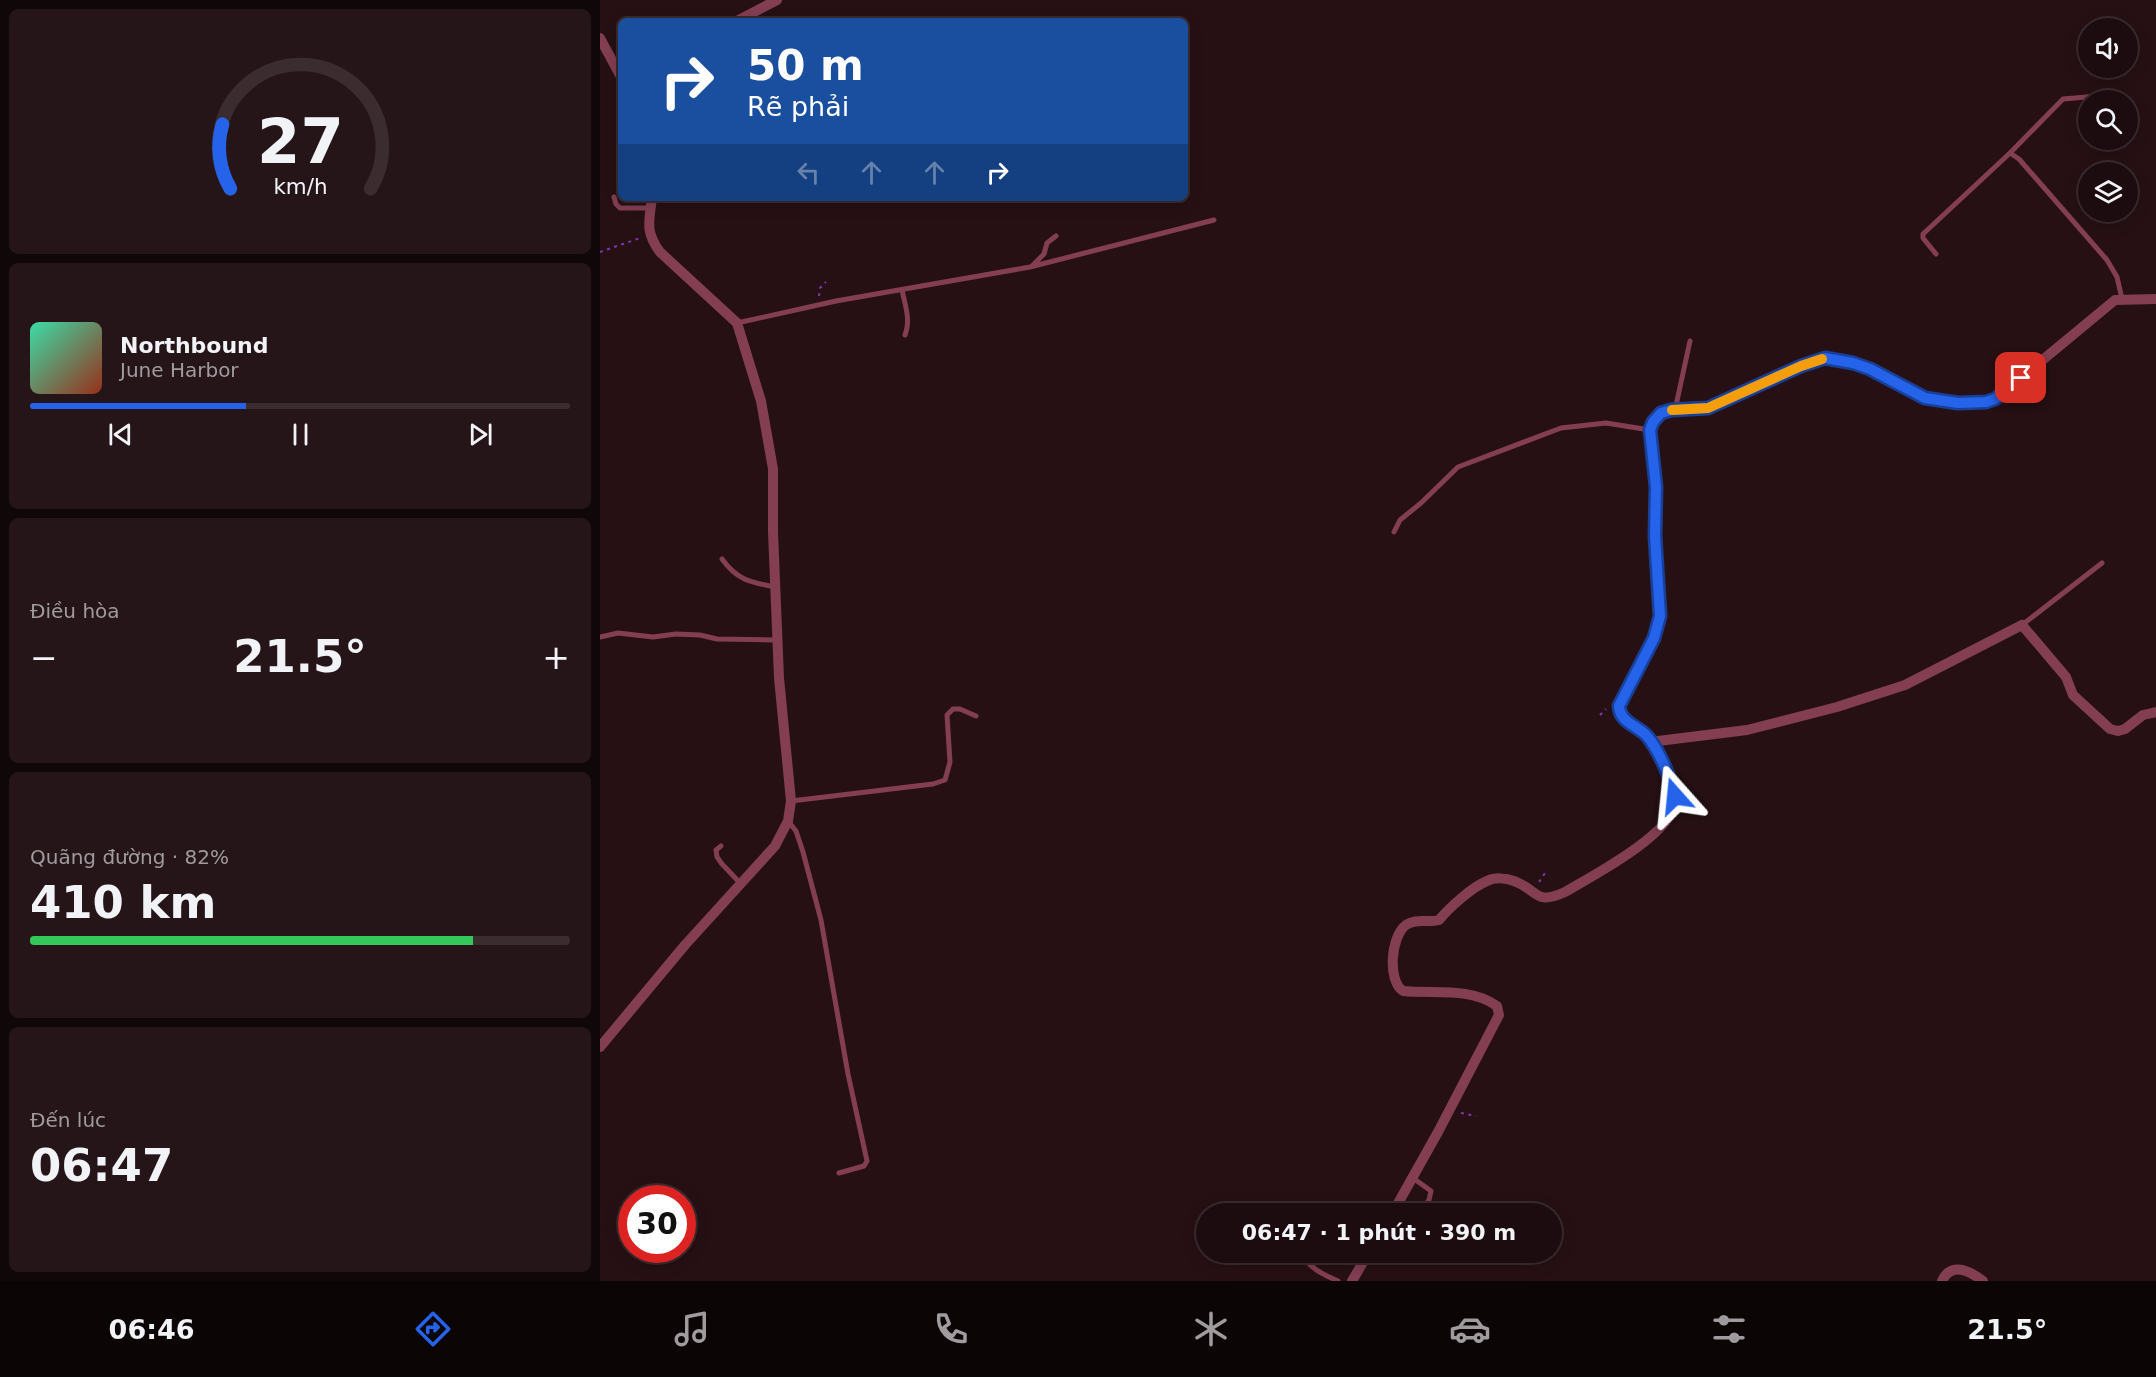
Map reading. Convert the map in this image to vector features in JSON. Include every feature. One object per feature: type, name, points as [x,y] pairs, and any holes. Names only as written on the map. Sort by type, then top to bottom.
[{"type":"street","points":[[743,18],[777,0]]},
{"type":"street","points":[[600,38],[618,71]]},
{"type":"street","points":[[600,1047],[685,945],[775,846],[788,821],[791,801],[779,678],[773,470],[761,402],[737,323],[660,252],[649,234],[651,203]]},
{"type":"street","points":[[1398,1203],[1479,1055],[1497,1020],[1499,1011],[1491,1003],[1471,994],[1403,992],[1394,979],[1392,963],[1400,932],[1412,922],[1439,920],[1480,885],[1493,879],[1516,881],[1538,896],[1553,897],[1565,892],[1640,846],[1668,818],[1675,806],[1675,796],[1668,772],[1647,737],[1624,719],[1619,706],[1654,638],[1660,616],[1655,536],[1656,487],[1650,430],[1653,422],[1661,413],[1708,408],[1801,366],[1825,358],[1870,369],[1925,398],[1958,403],[1986,402],[2004,392],[2115,300],[2156,299]]},
{"type":"street","points":[[1650,742],[1747,730],[1837,707],[1905,685],[2022,625],[2066,677],[2073,695],[2110,729],[2118,731],[2125,729],[2143,715],[2156,712]]},
{"type":"street","points":[[1352,1281],[1363,1263]]},
{"type":"street","points":[[1942,1281],[1948,1272],[1955,1269],[1971,1272],[1983,1281]]},
{"type":"lane","points":[[1936,254],[1923,238],[1923,234],[2010,153],[2063,99],[2078,98]]},
{"type":"lane","points":[[2010,153],[2019,159],[2107,260],[2117,277],[2122,299]]},
{"type":"lane","points":[[614,197],[620,208],[651,203]]},
{"type":"lane","points":[[737,323],[820,304],[1030,267],[1214,219]]},
{"type":"lane","points":[[1030,267],[1044,254],[1047,243],[1056,236]]},
{"type":"lane","points":[[902,290],[908,316],[905,335]]},
{"type":"lane","points":[[1676,410],[1690,341]]},
{"type":"lane","points":[[1394,532],[1400,520],[1458,467],[1561,428],[1606,423],[1650,430]]},
{"type":"lane","points":[[722,559],[738,577],[748,582],[775,587]]},
{"type":"lane","points":[[2022,625],[2102,563]]},
{"type":"lane","points":[[600,637],[618,633],[653,638],[676,634],[700,635],[717,639],[777,640]]},
{"type":"lane","points":[[791,801],[933,784],[945,780],[950,762],[946,715],[953,709],[960,709],[976,716]]},
{"type":"lane","points":[[788,821],[796,831],[821,920],[848,1074],[867,1161],[864,1166],[839,1173]]},
{"type":"lane","points":[[720,846],[716,850],[717,857],[741,884]]},
{"type":"lane","points":[[1413,1178],[1431,1191],[1427,1203]]},
{"type":"lane","points":[[1308,1263],[1321,1274],[1338,1281]]},
{"type":"path","points":[[600,252],[649,234]]},
{"type":"path","points":[[820,304],[820,288],[826,282]]},
{"type":"slow traffic","points":[[1672,410],[1708,408],[1801,366],[1822,359]]},
{"type":"route","points":[[1675,796],[1668,772],[1647,737],[1624,719],[1619,706],[1654,638],[1660,616],[1655,555],[1656,487],[1650,430],[1653,422],[1661,413],[1671,410],[1708,408],[1801,366],[1825,358],[1870,369],[1925,398],[1958,403],[1986,402],[1995,399],[2021,378]]}]
